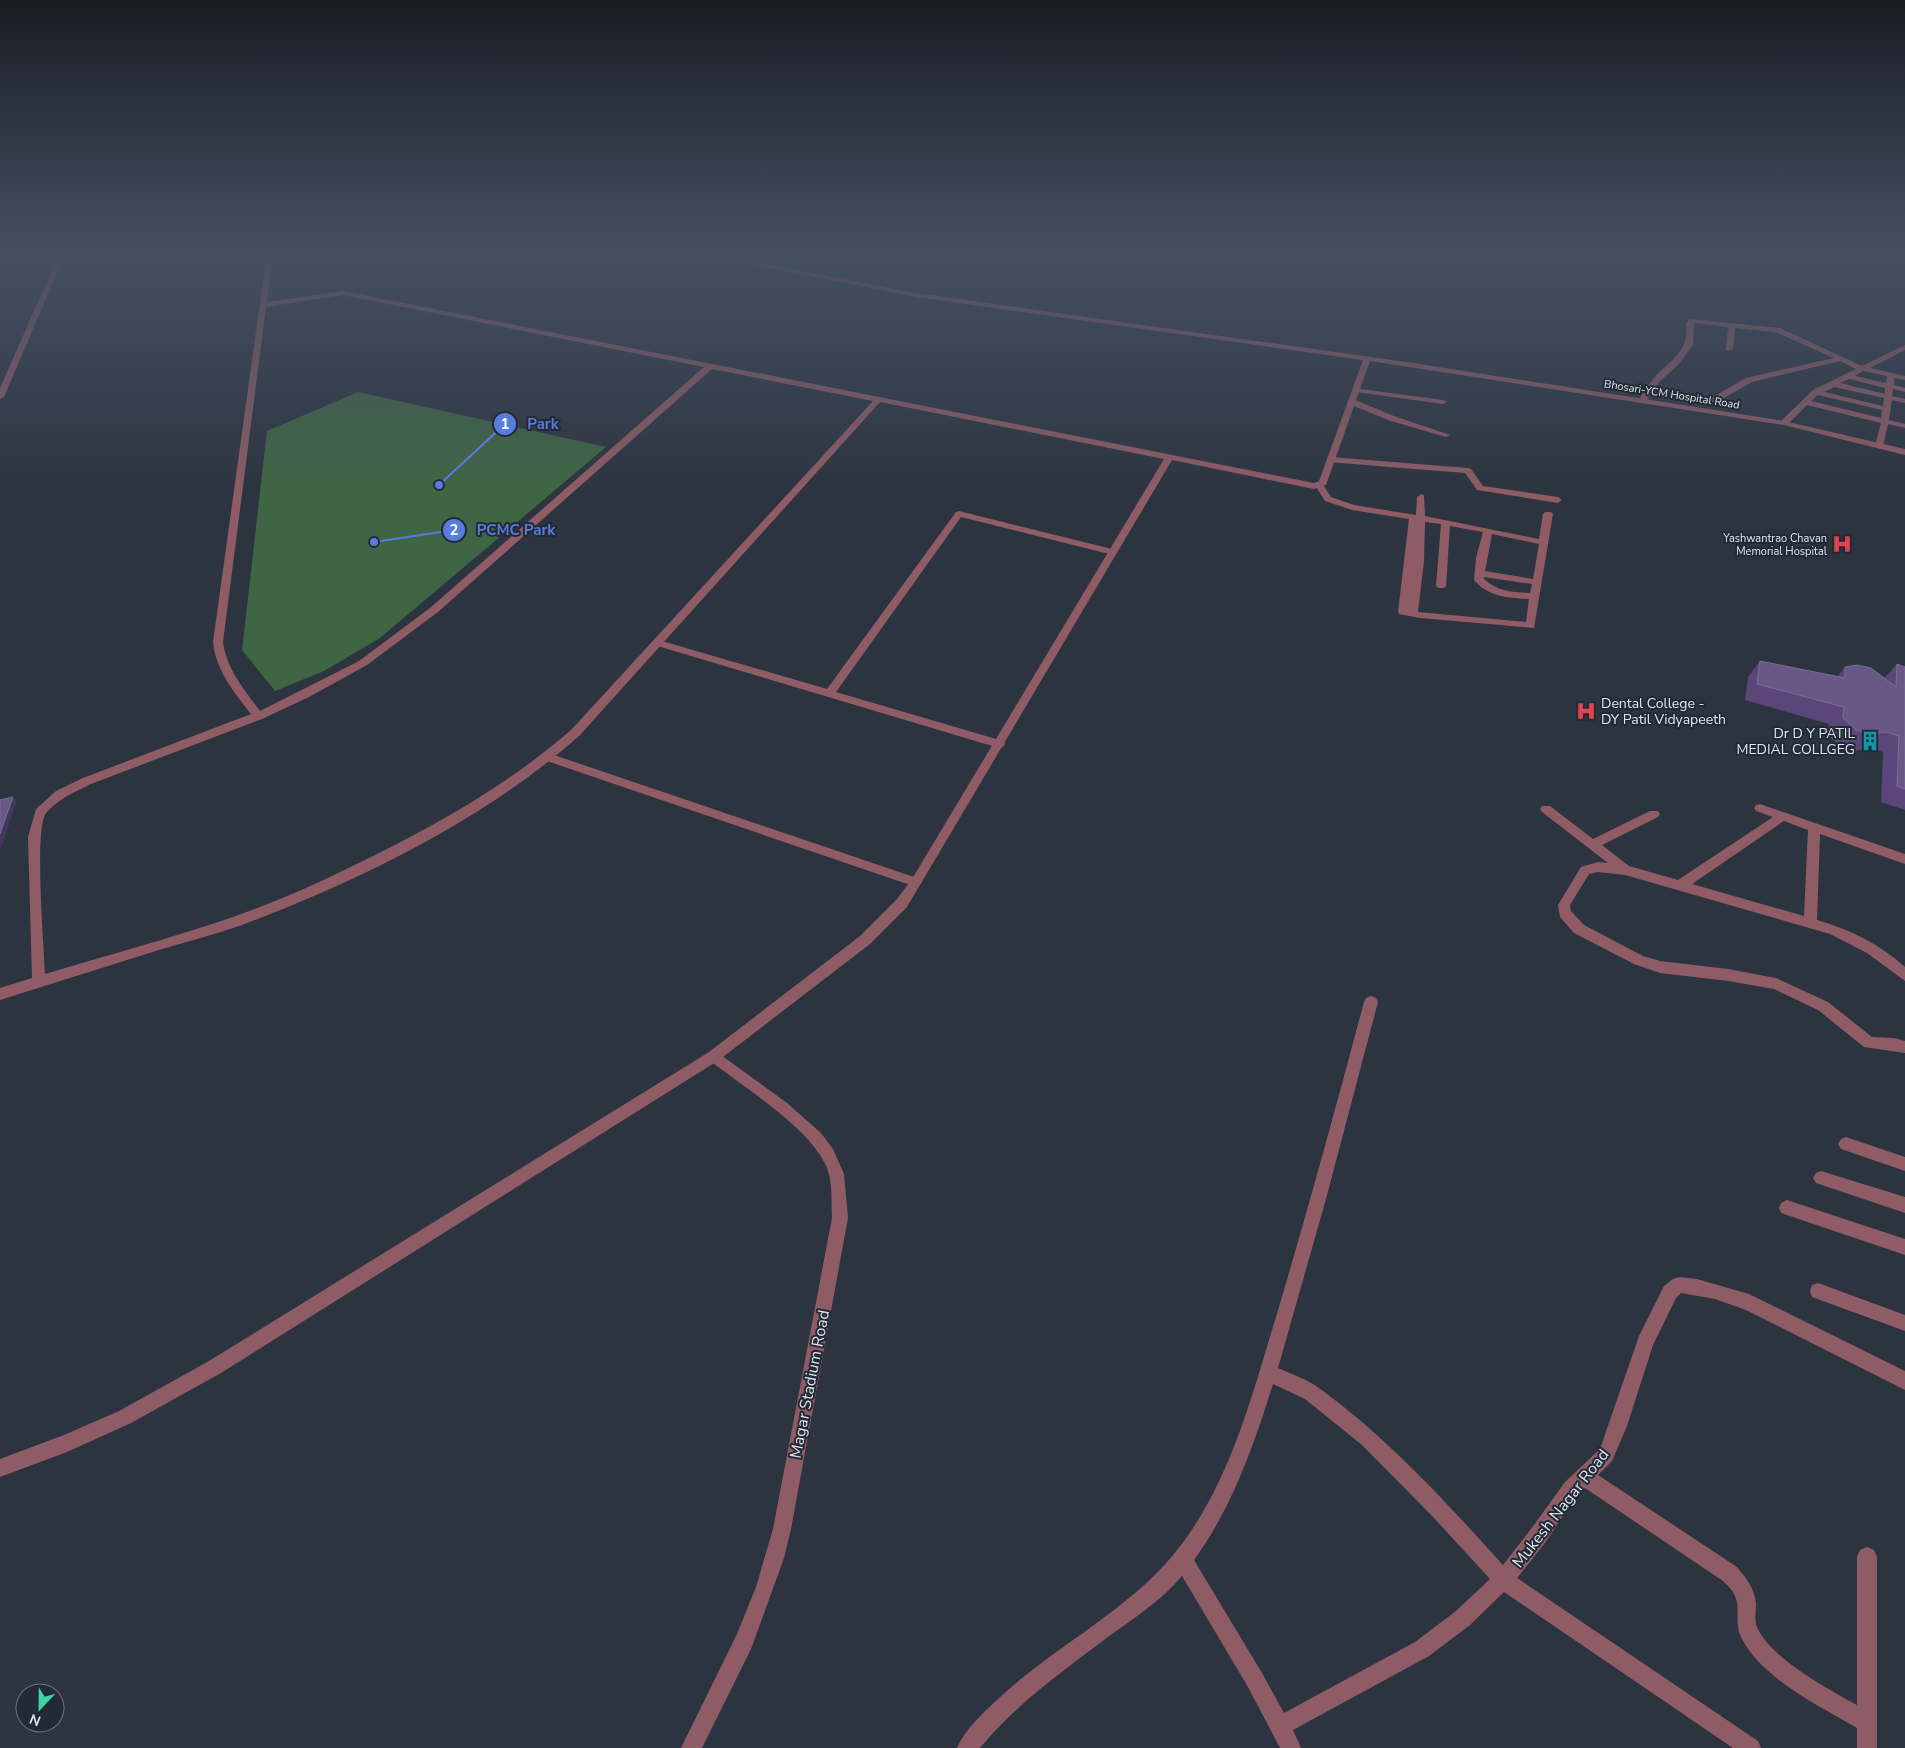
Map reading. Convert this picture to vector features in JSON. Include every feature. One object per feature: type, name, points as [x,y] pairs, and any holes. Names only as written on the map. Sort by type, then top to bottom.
[{"type":"street","points":[[0,397],[28,334]]},
{"type":"street","points":[[258,716],[225,670],[220,660],[218,642],[259,334]]},
{"type":"street","points":[[547,334],[1169,458],[1303,484],[1319,485],[1323,483],[1367,359]]},
{"type":"street","name":"Bhosari-YCM Hospital Road","points":[[1188,334],[1367,359],[1784,424],[1905,452]]},
{"type":"street","points":[[1642,401],[1656,380],[1675,363],[1689,345],[1690,334]]},
{"type":"street","points":[[1729,349],[1731,334]]},
{"type":"street","points":[[1785,334],[1863,369],[1905,378]]},
{"type":"street","points":[[1784,424],[1816,392],[1905,348]]},
{"type":"street","points":[[1893,353],[1905,356]]},
{"type":"street","points":[[1714,400],[1749,380],[1841,359]]},
{"type":"street","points":[[39,983],[34,838],[40,812],[48,803],[71,788],[258,716],[335,679],[362,663],[418,623],[710,366]]},
{"type":"street","points":[[1879,446],[1885,422],[1891,375]]},
{"type":"street","points":[[1847,376],[1905,390]]},
{"type":"street","points":[[1833,384],[1905,400]]},
{"type":"street","points":[[1356,390],[1443,402]]},
{"type":"street","points":[[1816,392],[1887,409]]},
{"type":"street","points":[[0,994],[236,921],[335,881],[427,835],[480,803],[548,757],[600,707],[878,400]]},
{"type":"street","points":[[1352,402],[1391,418],[1446,435]]},
{"type":"street","points":[[1805,402],[1905,426]]},
{"type":"street","points":[[0,1468],[67,1443],[125,1416],[223,1362],[714,1056],[865,940],[902,903],[916,882],[1169,458]]},
{"type":"street","points":[[1331,460],[1468,472],[1480,488],[1558,500]]},
{"type":"street","points":[[1319,485],[1328,499],[1352,507],[1446,522],[1543,542]]},
{"type":"street","points":[[1418,496],[1419,561],[1413,614],[1530,626],[1548,514]]},
{"type":"street","points":[[829,694],[960,514],[1113,552]]},
{"type":"street","points":[[1441,586],[1446,522]]},
{"type":"street","points":[[1488,530],[1481,558],[1479,580],[1488,590],[1510,595],[1534,596]]},
{"type":"street","points":[[1480,573],[1536,582]]},
{"type":"street","points":[[658,643],[998,744]]},
{"type":"street","points":[[548,757],[916,882]]},
{"type":"street","points":[[1760,808],[1905,858]]},
{"type":"street","points":[[1546,809],[1625,870]]},
{"type":"street","points":[[1592,845],[1654,814]]},
{"type":"street","points":[[1681,885],[1783,816]]},
{"type":"street","points":[[1810,922],[1814,827]]},
{"type":"street","points":[[1905,975],[1896,966],[1854,939],[1810,922],[1625,870],[1598,867],[1586,870],[1564,905],[1565,913],[1579,929],[1638,960],[1660,967],[1728,975],[1776,984],[1823,1006],[1869,1043],[1894,1044],[1905,1047]]},
{"type":"street","points":[[967,1748],[1023,1690],[1174,1572],[1182,1558],[1203,1531],[1220,1501],[1247,1435],[1268,1372],[1294,1285],[1371,1002]]},
{"type":"street","name":"Magar Stadium Road","points":[[691,1748],[741,1651],[774,1561],[782,1529],[840,1218],[839,1189],[835,1167],[823,1146],[804,1126],[714,1056]]},
{"type":"street","points":[[1846,1144],[1905,1164]]},
{"type":"street","points":[[1821,1178],[1905,1205]]},
{"type":"street","points":[[1787,1208],[1905,1247]]},
{"type":"street","name":"Mukesh Nagar Road","points":[[1280,1726],[1422,1649],[1463,1618],[1503,1580],[1538,1536],[1571,1488],[1606,1455],[1618,1426],[1645,1342],[1670,1292],[1679,1285],[1720,1291],[1754,1304],[1883,1368],[1905,1382]]},
{"type":"street","points":[[1818,1291],[1905,1323]]},
{"type":"street","points":[[1268,1372],[1311,1393],[1368,1439],[1441,1511],[1503,1580],[1751,1748]]},
{"type":"street","points":[[1584,1476],[1730,1574],[1745,1594],[1745,1620],[1748,1631],[1757,1644],[1788,1673],[1867,1722]]},
{"type":"street","points":[[1867,1557],[1867,1748]]},
{"type":"street","points":[[1182,1558],[1255,1680],[1291,1748]]},
{"type":"green space","points":[[358,392],[606,447],[380,638],[324,671],[275,691],[242,650],[267,431]]},
{"type":"building","points":[[1760,661],[1845,678],[1845,667],[1857,665],[1871,668],[1896,687],[1897,664],[1905,667],[1905,789],[1897,786],[1899,736],[1886,732],[1870,734],[1856,730],[1843,718],[1844,707],[1757,684]]},
{"type":"building","points":[[13,797],[0,834],[0,800]]},
{"type":"place","name":"Park","points":[[439,485]]},
{"type":"place","name":"PCMC Park","points":[[374,542]]},
{"type":"place","name":"Yashwantrao Chavan Memorial Hospital","points":[[1842,544]]},
{"type":"place","name":"Dental College - DY Patil Vidyapeeth","points":[[1586,711]]},
{"type":"place","name":"Dr D Y PATIL MEDIAL COLLGEG","points":[[1870,741]]}]
